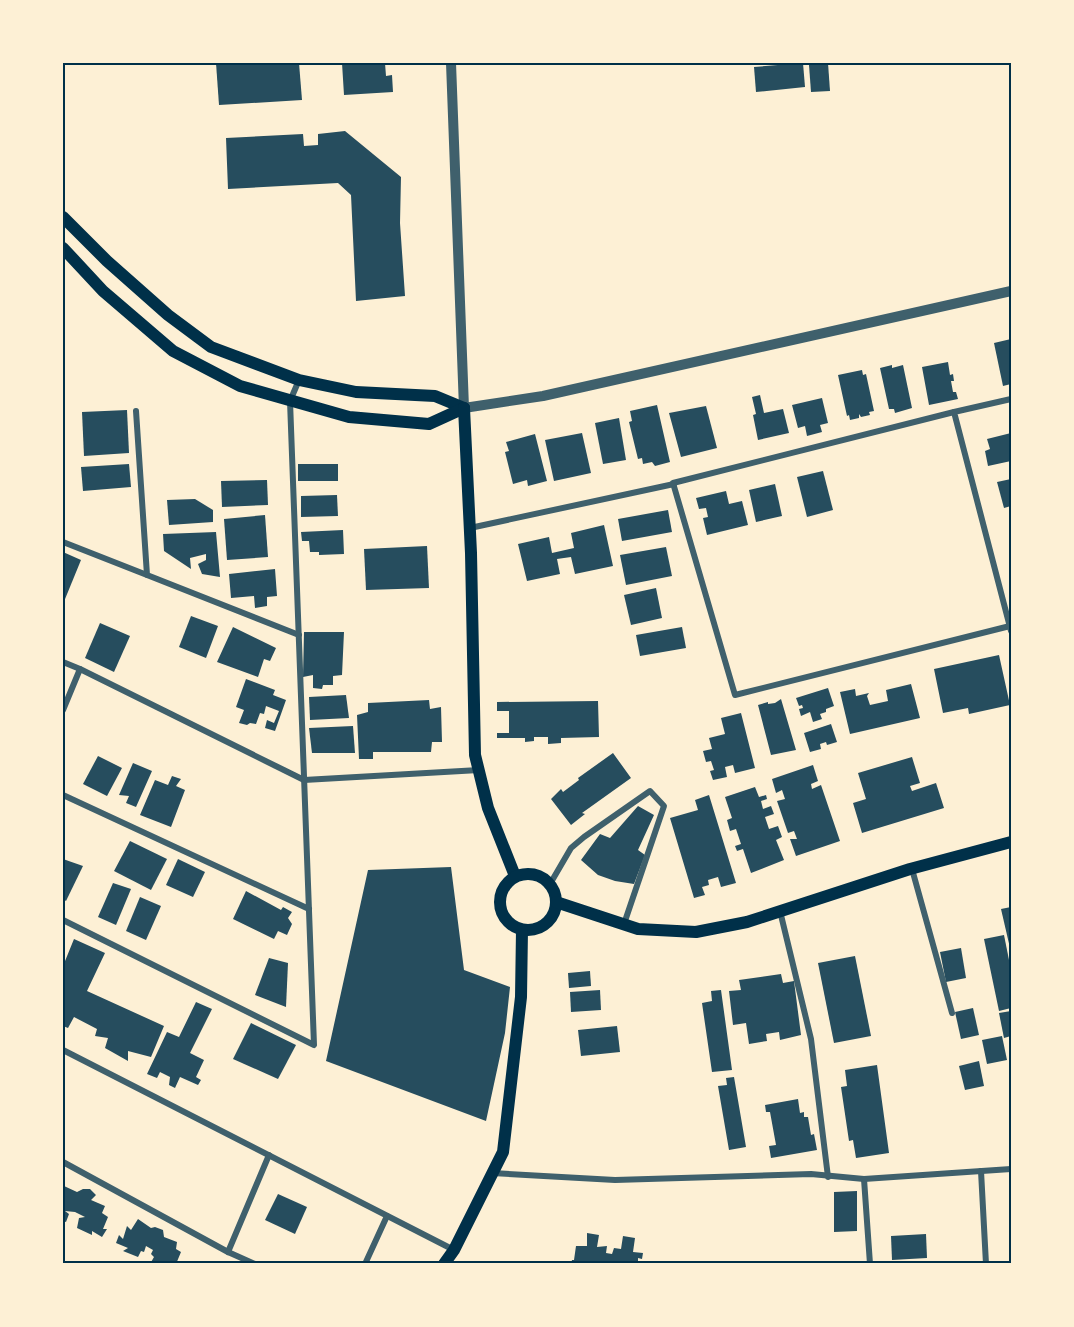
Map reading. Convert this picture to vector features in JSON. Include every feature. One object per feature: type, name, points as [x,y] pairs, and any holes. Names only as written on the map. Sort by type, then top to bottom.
[{"type":"main road","points":[[63,217],[107,261],[168,315],[211,347],[299,380],[356,392],[435,396],[464,408]]},
{"type":"main road","points":[[63,248],[103,291],[173,351],[240,386],[349,417],[429,424],[464,408]]},
{"type":"main road","points":[[464,408],[475,683],[475,755],[488,808],[515,876]]},
{"type":"main road","points":[[556,902],[638,929],[696,932],[747,922],[912,868],[1011,842]]},
{"type":"main road","points":[[535,875],[550,884],[555,893],[555,913],[546,924],[537,930],[522,930],[508,924],[503,917],[499,903],[503,888],[515,876],[535,875]]},
{"type":"main road","points":[[444,1264],[454,1250],[503,1152],[521,997],[522,930]]},
{"type":"street","points":[[451,63],[464,408],[543,396],[1011,291]]},
{"type":"street","points":[[63,920],[314,1045],[290,401],[299,380]]},
{"type":"street","points":[[470,528],[674,484],[1011,399]]},
{"type":"street","points":[[136,411],[147,575]]},
{"type":"street","points":[[674,484],[735,695],[1010,628],[954,412]]},
{"type":"street","points":[[63,542],[299,635]]},
{"type":"street","points":[[63,662],[304,780],[478,770]]},
{"type":"street","points":[[63,710],[80,669]]},
{"type":"street","points":[[550,884],[571,848],[650,791],[664,806],[624,924]]},
{"type":"street","points":[[63,795],[309,909]]},
{"type":"street","points":[[912,868],[952,1013]]},
{"type":"street","points":[[780,911],[812,1039],[828,1177]]},
{"type":"street","points":[[63,1050],[454,1250]]},
{"type":"street","points":[[228,1252],[269,1155]]},
{"type":"street","points":[[63,1162],[228,1252],[255,1264]]},
{"type":"street","points":[[492,1173],[615,1180],[811,1174],[864,1179],[1011,1169]]},
{"type":"street","points":[[981,1171],[986,1264]]},
{"type":"street","points":[[864,1179],[870,1264]]},
{"type":"street","points":[[365,1264],[387,1216]]},
{"type":"building","points":[[216,63],[299,63],[302,100],[219,105]]},
{"type":"building","points":[[342,63],[385,63],[386,76],[392,75],[393,92],[344,95]]},
{"type":"building","points":[[803,63],[805,87],[756,92],[754,67]]},
{"type":"building","points":[[828,63],[830,91],[811,92],[809,65]]},
{"type":"building","points":[[345,131],[401,177],[400,223],[405,296],[356,301],[351,195],[338,183],[228,189],[226,138],[303,134],[304,146],[318,145],[318,134]]},
{"type":"building","points":[[1011,339],[1011,384],[1003,386],[994,343]]},
{"type":"building","points":[[948,362],[950,375],[953,374],[954,381],[951,381],[953,392],[956,392],[958,399],[929,405],[922,367]]},
{"type":"building","points":[[892,365],[892,368],[903,365],[912,408],[895,413],[894,409],[889,409],[880,368]]},
{"type":"building","points":[[862,370],[863,375],[866,374],[874,411],[869,412],[870,415],[861,417],[859,414],[859,418],[850,420],[849,415],[847,416],[838,375]]},
{"type":"building","points":[[760,395],[764,413],[783,409],[789,433],[758,440],[752,397]]},
{"type":"building","points":[[822,398],[828,423],[820,425],[822,432],[807,436],[805,426],[798,428],[792,405]]},
{"type":"building","points":[[657,405],[670,462],[655,466],[652,462],[643,464],[642,458],[638,459],[629,422],[632,421],[630,411]]},
{"type":"building","points":[[706,406],[717,448],[681,457],[669,413]]},
{"type":"building","points":[[127,410],[129,453],[84,456],[82,412]]},
{"type":"building","points":[[619,418],[626,460],[603,464],[595,423]]},
{"type":"building","points":[[582,433],[591,473],[554,481],[545,440]]},
{"type":"building","points":[[1011,433],[1011,461],[988,466],[985,451],[990,449],[987,439]]},
{"type":"building","points":[[535,434],[547,481],[528,486],[527,480],[513,484],[505,452],[509,451],[506,442]]},
{"type":"building","points":[[129,464],[131,487],[83,491],[81,467]]},
{"type":"building","points":[[298,464],[338,464],[338,481],[298,481]]},
{"type":"building","points":[[823,471],[833,510],[807,517],[797,477]]},
{"type":"building","points":[[1011,479],[1011,506],[1004,508],[997,482]]},
{"type":"building","points":[[267,480],[268,505],[222,507],[221,481]]},
{"type":"building","points":[[775,484],[782,516],[756,522],[749,490]]},
{"type":"building","points":[[726,491],[729,504],[742,501],[748,525],[707,535],[703,518],[708,517],[706,508],[699,509],[696,498]]},
{"type":"building","points":[[337,495],[338,516],[301,517],[301,496]]},
{"type":"building","points":[[195,499],[213,510],[213,522],[169,525],[167,500]]},
{"type":"building","points":[[668,510],[672,532],[622,541],[618,519]]},
{"type":"building","points":[[265,515],[268,557],[227,560],[224,519]]},
{"type":"building","points":[[604,525],[613,566],[575,574],[571,557],[557,559],[560,574],[527,581],[518,544],[549,537],[552,553],[574,548],[571,533]]},
{"type":"building","points":[[343,530],[344,554],[319,555],[319,552],[310,552],[309,541],[302,541],[301,532]]},
{"type":"building","points":[[216,532],[220,577],[202,574],[198,564],[206,560],[206,554],[190,558],[191,569],[164,551],[163,534]]},
{"type":"building","points":[[427,546],[429,588],[366,590],[364,549]]},
{"type":"building","points":[[666,547],[672,576],[626,585],[620,555]]},
{"type":"building","points":[[63,552],[81,560],[63,604]]},
{"type":"building","points":[[275,569],[277,596],[267,597],[267,606],[255,608],[254,596],[231,598],[229,574]]},
{"type":"building","points":[[656,588],[662,618],[631,625],[624,595]]},
{"type":"building","points":[[191,616],[218,626],[206,658],[179,647]]},
{"type":"building","points":[[100,623],[130,636],[114,672],[85,658]]},
{"type":"building","points":[[233,627],[276,648],[270,661],[264,659],[258,677],[217,662]]},
{"type":"building","points":[[682,627],[686,648],[640,656],[636,635]]},
{"type":"building","points":[[304,632],[344,632],[342,675],[333,676],[333,685],[323,685],[322,689],[313,688],[313,675],[303,677]]},
{"type":"building","points":[[999,655],[1010,705],[969,714],[968,708],[943,713],[934,669]]},
{"type":"building","points":[[246,679],[275,690],[273,695],[286,700],[275,731],[265,728],[267,720],[274,723],[279,711],[266,706],[264,714],[260,713],[256,724],[239,723],[244,710],[236,707]]},
{"type":"building","points":[[911,684],[920,718],[850,734],[840,692],[855,689],[856,696],[869,693],[867,696],[870,705],[888,701],[886,690]]},
{"type":"building","points":[[828,688],[834,706],[820,714],[822,719],[813,722],[810,712],[801,716],[799,709],[803,708],[802,705],[799,706],[796,698]]},
{"type":"building","points":[[346,695],[349,718],[310,720],[309,697]]},
{"type":"building","points":[[781,699],[796,750],[771,755],[758,705],[768,702],[768,704],[775,703]]},
{"type":"building","points":[[429,700],[430,709],[441,707],[442,742],[432,742],[431,752],[373,752],[373,759],[359,759],[357,715],[368,712],[368,703]]},
{"type":"building","points":[[598,701],[599,737],[561,738],[561,743],[548,744],[548,737],[534,737],[534,741],[525,742],[525,738],[497,738],[497,733],[509,733],[509,711],[497,711],[497,702]]},
{"type":"building","points":[[741,713],[755,768],[735,773],[733,765],[725,767],[727,777],[713,780],[710,771],[714,770],[711,761],[706,762],[703,751],[712,749],[709,738],[725,734],[721,718]]},
{"type":"building","points":[[831,724],[837,742],[827,745],[826,742],[820,744],[821,749],[810,752],[804,733]]},
{"type":"building","points":[[353,726],[355,753],[312,753],[309,728]]},
{"type":"building","points":[[613,753],[631,778],[582,813],[585,814],[571,825],[551,799],[561,789],[563,792],[579,780],[578,778]]},
{"type":"building","points":[[98,756],[122,768],[107,796],[83,784]]},
{"type":"building","points":[[912,757],[920,783],[910,786],[912,791],[936,783],[944,808],[862,833],[853,803],[866,799],[858,773]]},
{"type":"building","points":[[133,763],[152,771],[136,807],[126,803],[129,796],[119,795]]},
{"type":"building","points":[[813,765],[818,781],[811,784],[812,789],[821,785],[840,841],[796,856],[790,839],[797,839],[794,831],[788,833],[777,801],[785,799],[782,790],[776,793],[772,779]]},
{"type":"building","points":[[172,776],[181,779],[176,786],[185,790],[171,827],[140,815],[155,780],[168,785]]},
{"type":"building","points":[[755,787],[759,797],[766,795],[767,799],[761,801],[763,809],[771,806],[774,814],[765,817],[769,829],[778,826],[782,837],[776,840],[784,860],[751,873],[743,849],[737,851],[735,846],[741,844],[736,829],[730,831],[727,820],[732,818],[725,797]]},
{"type":"building","points":[[709,795],[736,883],[721,887],[718,877],[708,880],[709,885],[702,887],[705,895],[694,898],[670,818],[698,810],[695,800]]},
{"type":"building","points":[[638,806],[654,815],[638,850],[645,855],[634,884],[598,875],[581,860],[600,834],[610,838]]},
{"type":"building","points":[[130,841],[167,859],[151,890],[114,871]]},
{"type":"building","points":[[63,859],[83,866],[66,901],[63,899]]},
{"type":"building","points":[[178,859],[205,872],[193,897],[166,885]]},
{"type":"building","points":[[451,867],[464,970],[510,987],[505,1033],[486,1121],[326,1061],[368,870]]},
{"type":"building","points":[[113,883],[131,889],[116,925],[98,917]]},
{"type":"building","points":[[246,891],[281,910],[283,907],[292,912],[288,918],[292,924],[287,935],[278,931],[274,939],[233,919]]},
{"type":"building","points":[[140,897],[161,906],[146,940],[126,931]]},
{"type":"building","points":[[1011,907],[1011,948],[1010,948],[1001,909]]},
{"type":"building","points":[[1004,935],[1011,970],[1011,1008],[999,1011],[984,939]]},
{"type":"building","points":[[74,939],[105,953],[87,991],[164,1026],[151,1057],[128,1051],[128,1061],[105,1048],[108,1038],[95,1036],[97,1029],[74,1017],[68,1028],[63,1026],[63,966]]},
{"type":"building","points":[[961,948],[966,978],[946,982],[940,952]]},
{"type":"building","points":[[855,956],[871,1036],[834,1043],[818,963]]},
{"type":"building","points":[[269,958],[288,963],[286,1007],[255,995]]},
{"type":"building","points":[[590,971],[591,986],[569,988],[568,973]]},
{"type":"building","points":[[781,974],[783,983],[794,981],[801,1035],[780,1040],[779,1032],[766,1034],[767,1041],[749,1044],[746,1023],[733,1025],[729,991],[741,990],[739,980]]},
{"type":"building","points":[[600,990],[601,1010],[571,1012],[570,992]]},
{"type":"building","points":[[721,990],[732,1070],[712,1072],[702,1003],[712,1001],[711,991]]},
{"type":"building","points":[[196,1002],[212,1009],[190,1053],[204,1060],[196,1077],[201,1080],[198,1085],[180,1077],[175,1088],[169,1085],[170,1077],[160,1072],[157,1078],[147,1074],[167,1032],[179,1037]]},
{"type":"building","points":[[973,1008],[979,1035],[961,1039],[955,1012]]},
{"type":"building","points":[[1011,1011],[1011,1036],[1004,1038],[999,1013]]},
{"type":"building","points":[[251,1023],[296,1045],[278,1079],[233,1059]]},
{"type":"building","points":[[617,1026],[620,1052],[581,1056],[578,1030]]},
{"type":"building","points":[[1002,1036],[1007,1060],[987,1064],[982,1040]]},
{"type":"building","points":[[979,1061],[984,1086],[965,1090],[959,1066]]},
{"type":"building","points":[[877,1065],[889,1153],[856,1158],[853,1140],[849,1141],[841,1087],[847,1086],[845,1070]]},
{"type":"building","points":[[734,1077],[746,1147],[729,1150],[718,1086],[727,1085],[726,1078]]},
{"type":"building","points":[[798,1099],[800,1113],[804,1112],[804,1117],[808,1117],[811,1135],[814,1134],[817,1150],[771,1158],[769,1146],[776,1145],[770,1112],[766,1112],[765,1105]]},
{"type":"building","points":[[64,1186],[77,1192],[90,1189],[96,1195],[91,1200],[105,1206],[102,1213],[108,1217],[103,1229],[107,1229],[102,1237],[92,1231],[92,1235],[77,1228],[79,1218],[85,1217],[75,1212],[65,1211],[69,1214],[66,1222],[63,1221]]},
{"type":"building","points":[[857,1191],[857,1231],[834,1232],[834,1192]]},
{"type":"building","points":[[278,1194],[307,1207],[295,1234],[265,1220]]},
{"type":"building","points":[[138,1219],[151,1228],[163,1230],[164,1237],[177,1242],[176,1249],[181,1252],[176,1264],[150,1264],[154,1257],[151,1254],[153,1250],[146,1246],[144,1252],[141,1251],[138,1257],[123,1251],[128,1248],[116,1243],[119,1235],[123,1239],[127,1226],[131,1230]]},
{"type":"building","points":[[587,1233],[599,1235],[597,1247],[607,1246],[606,1253],[612,1254],[614,1248],[621,1249],[623,1236],[635,1238],[633,1252],[643,1253],[642,1259],[638,1258],[638,1264],[571,1264],[574,1260],[576,1246],[587,1246]]},
{"type":"building","points":[[926,1234],[927,1258],[892,1260],[891,1236]]}]
